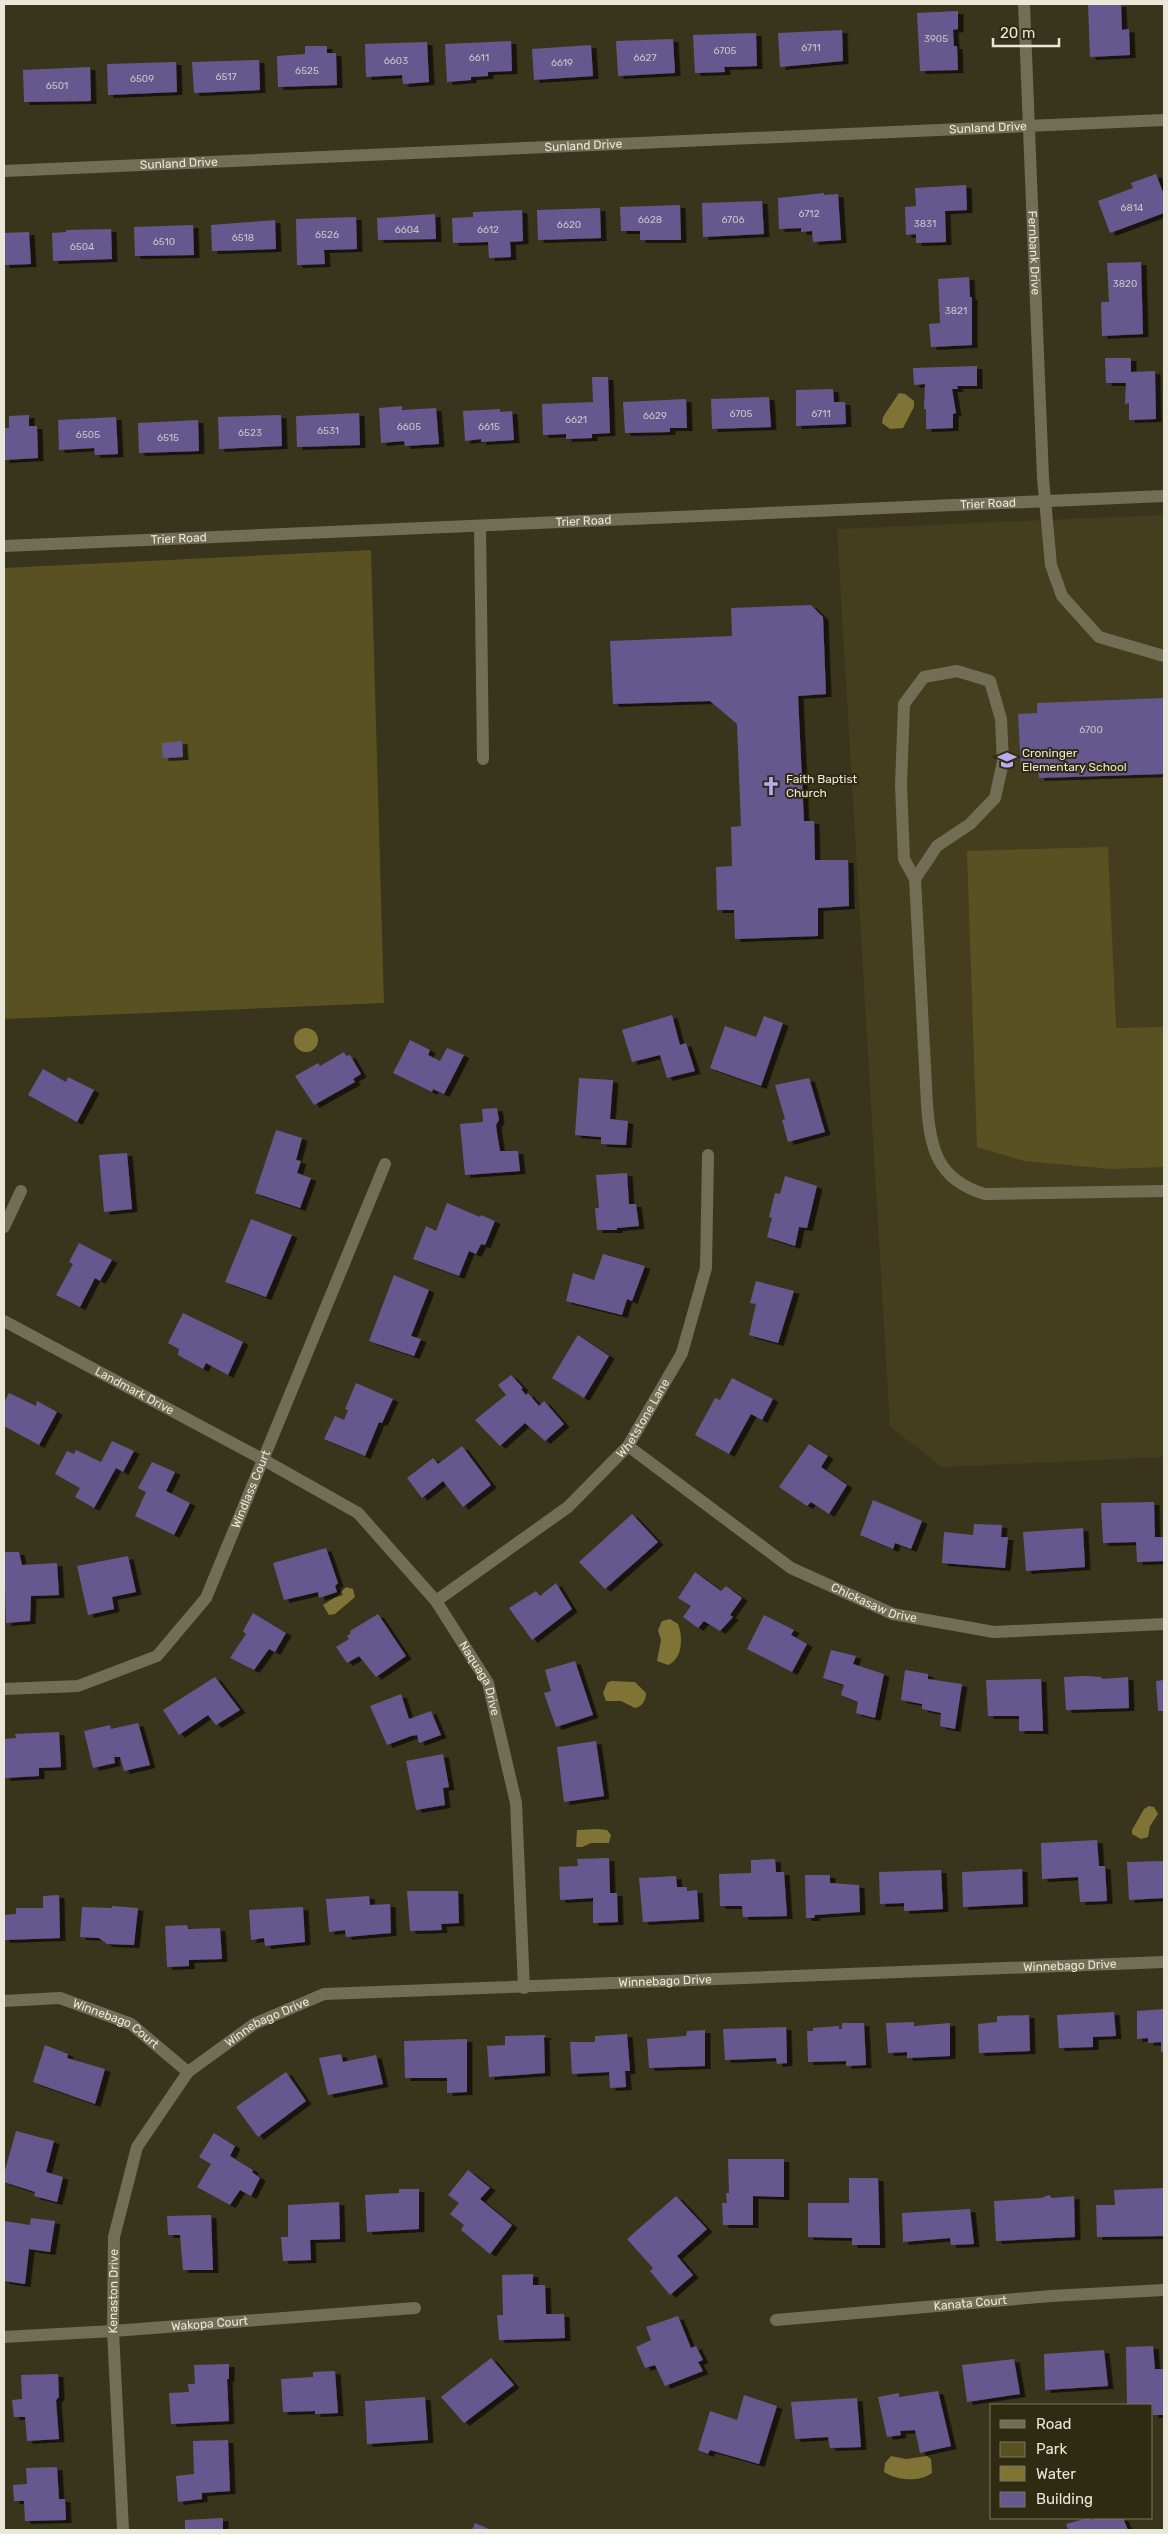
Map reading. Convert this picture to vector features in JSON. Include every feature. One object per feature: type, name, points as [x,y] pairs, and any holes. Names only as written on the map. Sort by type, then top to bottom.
[{"type":"street","name":"Fernbank Drive","points":[[1024,4],[1045,501],[1051,564],[1062,596],[1099,637],[1164,656]]},
{"type":"street","name":"Sunland Drive","points":[[4,171],[1164,120]]},
{"type":"street","name":"Trier Road","points":[[4,546],[1164,496]]},
{"type":"street","points":[[480,526],[483,759]]},
{"type":"street","points":[[915,879],[937,846],[970,824],[995,798],[1003,762],[1001,719],[990,681],[957,671],[924,677],[904,704],[901,785],[904,859],[915,879],[929,1132],[935,1156],[958,1183],[971,1190],[985,1194],[1164,1190]]},
{"type":"street","name":"Whetstone Lane","points":[[436,1601],[568,1508],[628,1446],[682,1353],[706,1268],[708,1155]]},
{"type":"street","name":"Windlass Court","points":[[4,1689],[78,1686],[156,1656],[206,1598],[385,1164]]},
{"type":"street","points":[[4,1227],[21,1191]]},
{"type":"street","name":"Landmark Drive","points":[[4,1321],[264,1460]]},
{"type":"street","name":"Chickasaw Drive","points":[[628,1446],[790,1568],[893,1614],[994,1632],[1164,1624]]},
{"type":"street","name":"Naquaga Drive","points":[[264,1460],[358,1513],[436,1601],[488,1683],[516,1803],[524,1988]]},
{"type":"street","name":"Winnebago Drive","points":[[188,2072],[254,2024],[324,1994],[524,1988],[1164,1962]]},
{"type":"street","name":"Winnebago Court","points":[[4,2001],[60,1998],[131,2024],[188,2072]]},
{"type":"street","name":"Kenaston Drive","points":[[123,2530],[113,2331],[114,2237],[137,2147],[188,2072]]},
{"type":"street","name":"Kanata Court","points":[[776,2320],[1051,2296],[1164,2290]]},
{"type":"street","name":"Wakopa Court","points":[[4,2336],[113,2331],[415,2308]]},
{"type":"shaded area","name":"Croninger Elementary School","points":[[1164,515],[1164,1457],[942,1467],[890,1427],[837,529]]},
{"type":"green space","points":[[371,550],[384,1003],[4,1019],[4,568]]},
{"type":"green space","points":[[1108,847],[1116,1028],[1164,1027],[1164,1167],[1111,1169],[1024,1161],[977,1147],[967,851]]},
{"type":"water","points":[[899,393],[905,394],[914,401],[914,407],[903,428],[890,429],[882,423],[883,417]]},
{"type":"water","points":[[306,1028],[311,1029],[317,1035],[317,1045],[311,1051],[306,1052],[301,1051],[295,1045],[294,1040],[295,1035],[301,1029]]},
{"type":"water","points":[[346,1587],[353,1589],[355,1597],[335,1614],[329,1615],[323,1605],[337,1596]]},
{"type":"water","points":[[670,1619],[678,1624],[681,1641],[677,1658],[668,1665],[657,1661],[661,1640],[658,1630],[662,1621]]},
{"type":"water","points":[[611,1681],[635,1682],[646,1693],[643,1703],[635,1708],[621,1701],[606,1701],[603,1693],[607,1683]]},
{"type":"water","points":[[1149,1806],[1154,1807],[1158,1814],[1150,1826],[1148,1837],[1141,1839],[1132,1834],[1132,1830],[1144,1809]]},
{"type":"water","points":[[577,1830],[607,1830],[611,1835],[609,1843],[591,1843],[582,1847],[576,1847]]},
{"type":"water","points":[[891,2456],[906,2459],[927,2456],[931,2459],[932,2473],[914,2479],[889,2475],[884,2472],[885,2463]]},
{"type":"building","points":[[1088,4],[1121,4],[1122,30],[1129,29],[1130,55],[1090,57]]},
{"type":"building","points":[[958,11],[958,29],[953,30],[954,46],[957,46],[958,70],[920,71],[917,13]]},
{"type":"building","points":[[842,30],[843,61],[780,67],[778,33]]},
{"type":"building","points":[[756,33],[757,66],[724,67],[725,72],[695,73],[693,35]]},
{"type":"building","points":[[673,39],[675,73],[618,76],[616,41]]},
{"type":"building","points":[[511,41],[512,71],[488,72],[488,76],[447,82],[445,44]]},
{"type":"building","points":[[427,42],[429,82],[403,84],[402,75],[366,77],[365,44]]},
{"type":"building","points":[[591,45],[593,76],[534,80],[532,49]]},
{"type":"building","points":[[305,46],[327,46],[327,53],[336,53],[337,85],[278,87],[277,56],[305,54]]},
{"type":"building","points":[[259,60],[260,90],[194,93],[192,62]]},
{"type":"building","points":[[176,62],[177,92],[108,95],[107,64]]},
{"type":"building","points":[[90,67],[91,101],[24,102],[23,70]]},
{"type":"building","points":[[1156,174],[1164,195],[1164,213],[1110,233],[1098,201],[1133,188],[1131,183]]},
{"type":"building","points":[[966,185],[967,210],[945,211],[946,242],[916,243],[916,234],[906,235],[905,207],[916,206],[915,188]]},
{"type":"building","points":[[824,193],[824,195],[838,194],[841,240],[813,242],[812,231],[801,232],[801,228],[779,229],[778,198]]},
{"type":"building","points":[[762,201],[764,234],[703,237],[702,203]]},
{"type":"building","points":[[680,205],[681,240],[640,240],[640,231],[621,231],[620,207]]},
{"type":"building","points":[[600,208],[601,238],[538,240],[537,210]]},
{"type":"building","points":[[522,210],[523,241],[510,242],[511,257],[489,258],[488,242],[453,243],[452,218],[473,217],[473,212]]},
{"type":"building","points":[[435,214],[436,239],[378,240],[377,218]]},
{"type":"building","points":[[356,217],[357,249],[324,250],[325,264],[297,265],[296,219]]},
{"type":"building","points":[[275,220],[276,249],[212,251],[211,225]]},
{"type":"building","points":[[193,225],[194,255],[135,256],[134,227]]},
{"type":"building","points":[[111,229],[112,259],[53,261],[52,233],[66,232],[66,230]]},
{"type":"building","points":[[29,232],[31,264],[4,265],[4,233]]},
{"type":"building","points":[[1141,262],[1143,334],[1102,336],[1101,302],[1109,302],[1107,263]]},
{"type":"building","points":[[969,277],[970,297],[972,297],[972,345],[931,347],[929,324],[940,323],[938,279]]},
{"type":"building","points":[[1105,358],[1131,358],[1131,372],[1155,371],[1156,419],[1129,420],[1129,403],[1125,404],[1126,383],[1106,383]]},
{"type":"building","points":[[977,366],[977,386],[957,386],[958,389],[952,389],[956,413],[953,414],[953,428],[926,429],[926,409],[924,409],[925,384],[914,385],[913,368]]},
{"type":"building","points":[[592,377],[608,377],[610,433],[592,434],[592,438],[566,439],[566,434],[543,435],[542,404],[593,402]]},
{"type":"building","points":[[833,389],[834,402],[845,402],[846,424],[796,426],[796,390]]},
{"type":"building","points":[[769,397],[771,427],[712,429],[711,399]]},
{"type":"building","points":[[686,399],[687,428],[670,428],[670,432],[625,433],[623,402]]},
{"type":"building","points":[[402,406],[402,410],[436,408],[439,444],[405,446],[404,441],[381,443],[379,408]]},
{"type":"building","points":[[500,409],[500,412],[512,411],[514,440],[481,442],[481,439],[465,441],[463,411]]},
{"type":"building","points":[[359,413],[360,445],[297,447],[296,416]]},
{"type":"building","points":[[29,415],[29,426],[37,426],[38,458],[4,460],[4,428],[9,428],[9,416]]},
{"type":"building","points":[[281,415],[282,446],[219,449],[218,417]]},
{"type":"building","points":[[116,417],[118,454],[95,455],[94,448],[59,450],[58,420]]},
{"type":"building","points":[[198,420],[199,451],[139,453],[138,423]]},
{"type":"building","name":"Faith Baptist Church","points":[[811,605],[823,617],[826,694],[798,696],[804,821],[814,821],[815,860],[848,860],[849,906],[818,908],[818,936],[735,939],[734,910],[717,910],[716,867],[732,866],[731,827],[741,826],[737,724],[710,701],[613,704],[610,641],[732,636],[731,608]]},
{"type":"building","name":"Croninger Elementary School","points":[[1164,698],[1164,774],[1039,778],[1038,768],[1021,769],[1018,714],[1037,713],[1037,703]]},
{"type":"building","points":[[182,741],[183,757],[163,758],[162,743]]},
{"type":"building","points":[[672,1015],[680,1045],[686,1043],[695,1071],[667,1078],[660,1055],[632,1062],[622,1030]]},
{"type":"building","points":[[764,1016],[783,1023],[761,1086],[710,1068],[725,1026],[756,1037]]},
{"type":"building","points":[[410,1040],[430,1050],[428,1055],[440,1061],[447,1048],[464,1055],[444,1094],[433,1089],[432,1092],[393,1073]]},
{"type":"building","points":[[344,1052],[346,1056],[350,1055],[361,1074],[353,1079],[355,1082],[314,1105],[295,1076],[318,1063],[320,1066]]},
{"type":"building","points":[[43,1069],[66,1082],[68,1077],[94,1090],[77,1122],[28,1095]]},
{"type":"building","points":[[579,1078],[613,1080],[610,1119],[628,1121],[626,1145],[601,1144],[601,1137],[575,1135]]},
{"type":"building","points":[[809,1078],[825,1132],[788,1142],[782,1120],[785,1119],[775,1085]]},
{"type":"building","points":[[497,1108],[499,1120],[496,1125],[500,1151],[518,1151],[520,1171],[465,1175],[460,1124],[483,1122],[482,1109]]},
{"type":"building","points":[[276,1130],[302,1138],[296,1160],[301,1161],[297,1173],[311,1178],[300,1208],[255,1193]]},
{"type":"building","points":[[127,1153],[132,1209],[104,1212],[99,1155]]},
{"type":"building","points":[[627,1173],[629,1204],[636,1204],[639,1226],[617,1228],[617,1230],[597,1230],[595,1208],[599,1208],[596,1175]]},
{"type":"building","points":[[785,1176],[817,1186],[807,1228],[799,1227],[795,1246],[767,1237],[772,1218],[769,1217],[775,1193],[780,1194]]},
{"type":"building","points":[[447,1203],[480,1217],[481,1215],[495,1221],[485,1245],[481,1244],[476,1254],[469,1251],[459,1276],[413,1259],[426,1226],[436,1231]]},
{"type":"building","points":[[251,1219],[292,1235],[266,1297],[225,1282]]},
{"type":"building","points":[[79,1243],[112,1260],[100,1281],[95,1278],[80,1307],[56,1295],[73,1264],[69,1262]]},
{"type":"building","points":[[603,1254],[645,1266],[632,1301],[627,1299],[622,1315],[566,1301],[573,1273],[594,1280]]},
{"type":"building","points":[[394,1275],[429,1290],[411,1336],[421,1339],[414,1356],[369,1341]]},
{"type":"building","points":[[756,1281],[794,1291],[778,1343],[749,1335],[756,1304],[750,1303]]},
{"type":"building","points":[[183,1313],[243,1342],[228,1375],[206,1363],[203,1369],[178,1355],[179,1349],[168,1343]]},
{"type":"building","points":[[578,1335],[609,1356],[584,1398],[552,1378]]},
{"type":"building","points":[[511,1375],[523,1388],[521,1389],[526,1395],[528,1393],[539,1406],[544,1401],[564,1424],[545,1441],[525,1423],[500,1446],[475,1420],[506,1395],[498,1385]]},
{"type":"building","points":[[732,1378],[773,1399],[762,1420],[751,1414],[729,1454],[695,1435],[715,1398],[720,1400]]},
{"type":"building","points":[[356,1383],[393,1399],[382,1423],[379,1422],[365,1456],[324,1439],[335,1416],[344,1420],[348,1410],[345,1409]]},
{"type":"building","points":[[9,1393],[36,1406],[37,1401],[57,1412],[39,1445],[4,1426],[4,1402]]},
{"type":"building","points":[[112,1441],[134,1451],[123,1472],[116,1468],[94,1508],[75,1497],[80,1488],[55,1474],[67,1451],[74,1454],[76,1450],[101,1462]]},
{"type":"building","points":[[809,1444],[828,1456],[821,1467],[847,1485],[829,1514],[811,1502],[807,1506],[779,1487]]},
{"type":"building","points":[[462,1446],[491,1485],[463,1507],[443,1481],[422,1498],[407,1478],[433,1458],[438,1464]]},
{"type":"building","points":[[152,1462],[175,1472],[166,1491],[190,1503],[174,1535],[135,1516],[146,1492],[138,1488]]},
{"type":"building","points":[[873,1500],[922,1521],[911,1549],[895,1543],[893,1549],[860,1535]]},
{"type":"building","points":[[1154,1502],[1155,1537],[1163,1537],[1164,1561],[1137,1562],[1136,1542],[1103,1543],[1101,1503]]},
{"type":"building","points":[[632,1514],[658,1542],[605,1589],[579,1562]]},
{"type":"building","points":[[974,1524],[1002,1525],[1001,1537],[1008,1537],[1005,1568],[942,1563],[944,1532],[973,1535]]},
{"type":"building","points":[[1083,1528],[1085,1567],[1026,1571],[1023,1532]]},
{"type":"building","points":[[326,1548],[338,1583],[335,1586],[337,1592],[319,1598],[318,1592],[284,1600],[273,1563]]},
{"type":"building","points":[[4,1552],[19,1552],[22,1565],[57,1563],[59,1595],[31,1596],[30,1621],[6,1623]]},
{"type":"building","points":[[128,1556],[136,1592],[112,1597],[114,1609],[88,1615],[77,1566]]},
{"type":"building","points":[[695,1572],[721,1591],[726,1586],[742,1598],[730,1615],[733,1617],[720,1631],[704,1621],[698,1628],[683,1617],[691,1606],[678,1598]]},
{"type":"building","points":[[556,1583],[572,1609],[532,1640],[509,1608],[536,1591],[540,1596]]},
{"type":"building","points":[[253,1613],[286,1633],[275,1652],[269,1649],[254,1670],[230,1658],[246,1634],[243,1631]]},
{"type":"building","points":[[378,1614],[406,1656],[376,1677],[359,1656],[347,1663],[336,1647],[349,1639],[347,1636],[351,1633],[350,1631]]},
{"type":"building","points":[[764,1615],[794,1630],[791,1635],[807,1644],[792,1672],[747,1649]]},
{"type":"building","points":[[831,1650],[856,1656],[853,1664],[884,1674],[875,1718],[856,1713],[858,1702],[841,1695],[844,1685],[823,1678]]},
{"type":"building","points":[[575,1661],[593,1715],[556,1727],[544,1693],[551,1691],[545,1670]]},
{"type":"building","points":[[905,1670],[928,1674],[928,1679],[962,1684],[955,1729],[940,1726],[941,1713],[922,1709],[922,1704],[901,1700]]},
{"type":"building","points":[[215,1677],[240,1710],[216,1725],[208,1715],[179,1735],[163,1710]]},
{"type":"building","points":[[1064,1677],[1102,1677],[1101,1679],[1128,1677],[1129,1708],[1066,1710]]},
{"type":"building","points":[[1041,1679],[1043,1731],[1019,1731],[1019,1716],[988,1716],[986,1680]]},
{"type":"building","points":[[1164,1680],[1164,1711],[1158,1711],[1156,1681]]},
{"type":"building","points":[[401,1694],[409,1719],[431,1711],[441,1735],[419,1743],[417,1735],[411,1736],[387,1745],[370,1706]]},
{"type":"building","points":[[138,1723],[150,1765],[124,1771],[120,1757],[114,1757],[115,1763],[93,1768],[84,1731],[110,1725],[111,1729]]},
{"type":"building","points":[[59,1732],[61,1767],[39,1768],[39,1776],[5,1778],[4,1739],[16,1738],[15,1734]]},
{"type":"building","points":[[596,1741],[604,1796],[564,1802],[557,1747]]},
{"type":"building","points":[[443,1754],[449,1787],[443,1788],[445,1805],[416,1810],[406,1761]]},
{"type":"building","points":[[1097,1840],[1099,1866],[1105,1866],[1107,1901],[1080,1902],[1078,1877],[1042,1879],[1041,1843]]},
{"type":"building","points":[[609,1858],[610,1893],[617,1893],[618,1922],[593,1923],[593,1898],[560,1900],[559,1867],[578,1866],[577,1859]]},
{"type":"building","points":[[775,1859],[776,1872],[784,1872],[787,1916],[743,1917],[742,1906],[720,1906],[719,1874],[751,1873],[751,1860]]},
{"type":"building","points":[[1164,1861],[1164,1898],[1129,1900],[1127,1862]]},
{"type":"building","points":[[1022,1869],[1023,1904],[963,1907],[962,1872]]},
{"type":"building","points":[[941,1870],[943,1909],[904,1911],[904,1903],[880,1904],[879,1872]]},
{"type":"building","points":[[805,1875],[830,1875],[830,1883],[859,1885],[860,1912],[815,1915],[814,1918],[806,1918]]},
{"type":"building","points":[[676,1876],[677,1887],[687,1887],[687,1891],[697,1890],[699,1919],[643,1922],[639,1878]]},
{"type":"building","points":[[407,1891],[458,1891],[459,1923],[441,1924],[442,1930],[410,1931]]},
{"type":"building","points":[[59,1895],[60,1938],[4,1940],[4,1915],[16,1914],[16,1908],[43,1908],[43,1896]]},
{"type":"building","points":[[369,1896],[370,1905],[390,1904],[391,1933],[346,1937],[345,1930],[329,1932],[326,1899]]},
{"type":"building","points":[[112,1906],[138,1908],[134,1945],[107,1944],[99,1938],[80,1937],[82,1907],[112,1908]]},
{"type":"building","points":[[303,1907],[305,1942],[265,1946],[264,1938],[251,1940],[249,1910]]},
{"type":"building","points":[[187,1925],[188,1929],[220,1928],[222,1959],[189,1960],[189,1966],[167,1967],[165,1926]]},
{"type":"building","points":[[1164,2009],[1164,2052],[1161,2052],[1161,2042],[1148,2043],[1148,2038],[1137,2039],[1137,2011]]},
{"type":"building","points":[[1114,2012],[1116,2036],[1093,2037],[1093,2047],[1059,2048],[1057,2015]]},
{"type":"building","points":[[1029,2015],[1030,2051],[979,2053],[978,2024],[997,2022],[997,2016]]},
{"type":"building","points":[[914,2022],[914,2026],[950,2023],[950,2056],[907,2058],[907,2052],[888,2053],[886,2023]]},
{"type":"building","points":[[842,2023],[864,2023],[866,2065],[846,2066],[846,2061],[808,2062],[807,2031],[813,2031],[813,2028],[839,2026],[839,2029],[842,2029]]},
{"type":"building","points":[[786,2027],[787,2063],[777,2064],[776,2058],[725,2060],[723,2029]]},
{"type":"building","points":[[705,2030],[705,2066],[649,2068],[647,2039],[686,2036],[687,2031]]},
{"type":"building","points":[[627,2034],[630,2071],[625,2071],[626,2087],[610,2088],[609,2072],[572,2074],[570,2042],[595,2042],[595,2036]]},
{"type":"building","points":[[546,2035],[544,2038],[545,2073],[489,2077],[487,2046],[505,2045],[505,2036]]},
{"type":"building","points":[[467,2039],[467,2092],[447,2093],[447,2078],[405,2078],[404,2041]]},
{"type":"building","points":[[45,2045],[68,2054],[67,2058],[105,2069],[95,2104],[33,2082]]},
{"type":"building","points":[[341,2054],[343,2062],[376,2055],[383,2084],[328,2095],[319,2058]]},
{"type":"building","points":[[286,2072],[306,2101],[258,2137],[236,2107]]},
{"type":"building","points":[[16,2131],[54,2141],[46,2172],[63,2177],[57,2202],[34,2196],[35,2192],[4,2182],[4,2174]]},
{"type":"building","points":[[214,2133],[235,2146],[230,2156],[253,2170],[252,2172],[260,2178],[251,2196],[240,2190],[230,2205],[197,2187],[211,2164],[199,2157]]},
{"type":"building","points":[[728,2159],[784,2159],[784,2197],[753,2196],[753,2225],[723,2225],[722,2203],[727,2203],[726,2193],[729,2193]]},
{"type":"building","points":[[468,2170],[490,2188],[480,2199],[512,2225],[490,2254],[461,2230],[464,2225],[450,2214],[459,2203],[448,2195]]},
{"type":"building","points":[[849,2178],[878,2178],[880,2245],[852,2245],[852,2238],[808,2237],[808,2203],[849,2203]]},
{"type":"building","points":[[1164,2188],[1164,2236],[1097,2237],[1096,2205],[1115,2205],[1114,2190]]},
{"type":"building","points":[[399,2189],[419,2189],[419,2229],[367,2232],[365,2195],[399,2193]]},
{"type":"building","points":[[1049,2195],[1052,2198],[1074,2196],[1075,2237],[996,2241],[994,2201],[1041,2198]]},
{"type":"building","points":[[676,2196],[707,2229],[677,2256],[693,2275],[670,2295],[650,2271],[653,2268],[627,2239]]},
{"type":"building","points":[[339,2202],[340,2239],[310,2240],[311,2260],[283,2261],[281,2237],[288,2237],[288,2205]]},
{"type":"building","points":[[970,2209],[974,2244],[951,2245],[950,2238],[903,2242],[902,2213]]},
{"type":"building","points":[[211,2215],[213,2270],[183,2270],[180,2235],[168,2235],[167,2216]]},
{"type":"building","points":[[31,2218],[55,2221],[50,2252],[29,2249],[25,2284],[4,2281],[4,2221],[30,2225]]},
{"type":"building","points":[[533,2274],[533,2285],[545,2285],[546,2314],[564,2314],[565,2338],[499,2340],[497,2315],[503,2315],[502,2275]]},
{"type":"building","points":[[678,2316],[691,2348],[696,2346],[703,2360],[698,2362],[703,2371],[665,2386],[655,2365],[645,2368],[636,2347],[651,2340],[646,2327]]},
{"type":"building","points":[[1153,2346],[1155,2369],[1164,2369],[1164,2415],[1153,2415],[1153,2404],[1127,2404],[1126,2347]]},
{"type":"building","points":[[1104,2350],[1108,2386],[1045,2390],[1044,2354]]},
{"type":"building","points":[[491,2358],[514,2385],[464,2423],[441,2397]]},
{"type":"building","points":[[1014,2359],[1020,2394],[967,2402],[962,2365]]},
{"type":"building","points":[[229,2364],[229,2379],[227,2379],[229,2421],[171,2424],[169,2393],[189,2392],[188,2384],[195,2384],[194,2365]]},
{"type":"building","points":[[335,2371],[338,2413],[315,2414],[315,2411],[283,2412],[281,2379],[313,2377],[313,2372]]},
{"type":"building","points":[[58,2374],[59,2397],[56,2400],[59,2439],[27,2441],[25,2417],[14,2417],[12,2400],[22,2399],[21,2375]]},
{"type":"building","points":[[938,2391],[951,2446],[920,2453],[915,2430],[900,2431],[901,2435],[887,2437],[878,2397],[899,2393],[899,2397]]},
{"type":"building","points":[[744,2395],[777,2406],[759,2464],[710,2450],[708,2454],[698,2450],[710,2411],[737,2420]]},
{"type":"building","points":[[425,2397],[428,2440],[367,2444],[365,2401]]},
{"type":"building","points":[[857,2398],[861,2447],[830,2448],[828,2437],[795,2439],[791,2402]]},
{"type":"building","points":[[228,2440],[230,2491],[202,2493],[202,2499],[178,2502],[176,2476],[194,2474],[193,2441]]},
{"type":"building","points":[[57,2467],[59,2499],[65,2499],[66,2520],[25,2521],[24,2501],[14,2501],[13,2485],[27,2484],[26,2468]]},
{"type":"building","points":[[223,2518],[223,2530],[185,2530],[185,2520]]},
{"type":"building","points":[[1084,2519],[1123,2519],[1128,2530],[1068,2530],[1066,2524]]},
{"type":"building","points":[[475,2523],[491,2530],[472,2530]]},
{"type":"place","name":"Croninger Elementary School","points":[[1007,760]]},
{"type":"place","name":"Faith Baptist Church","points":[[771,786]]}]
